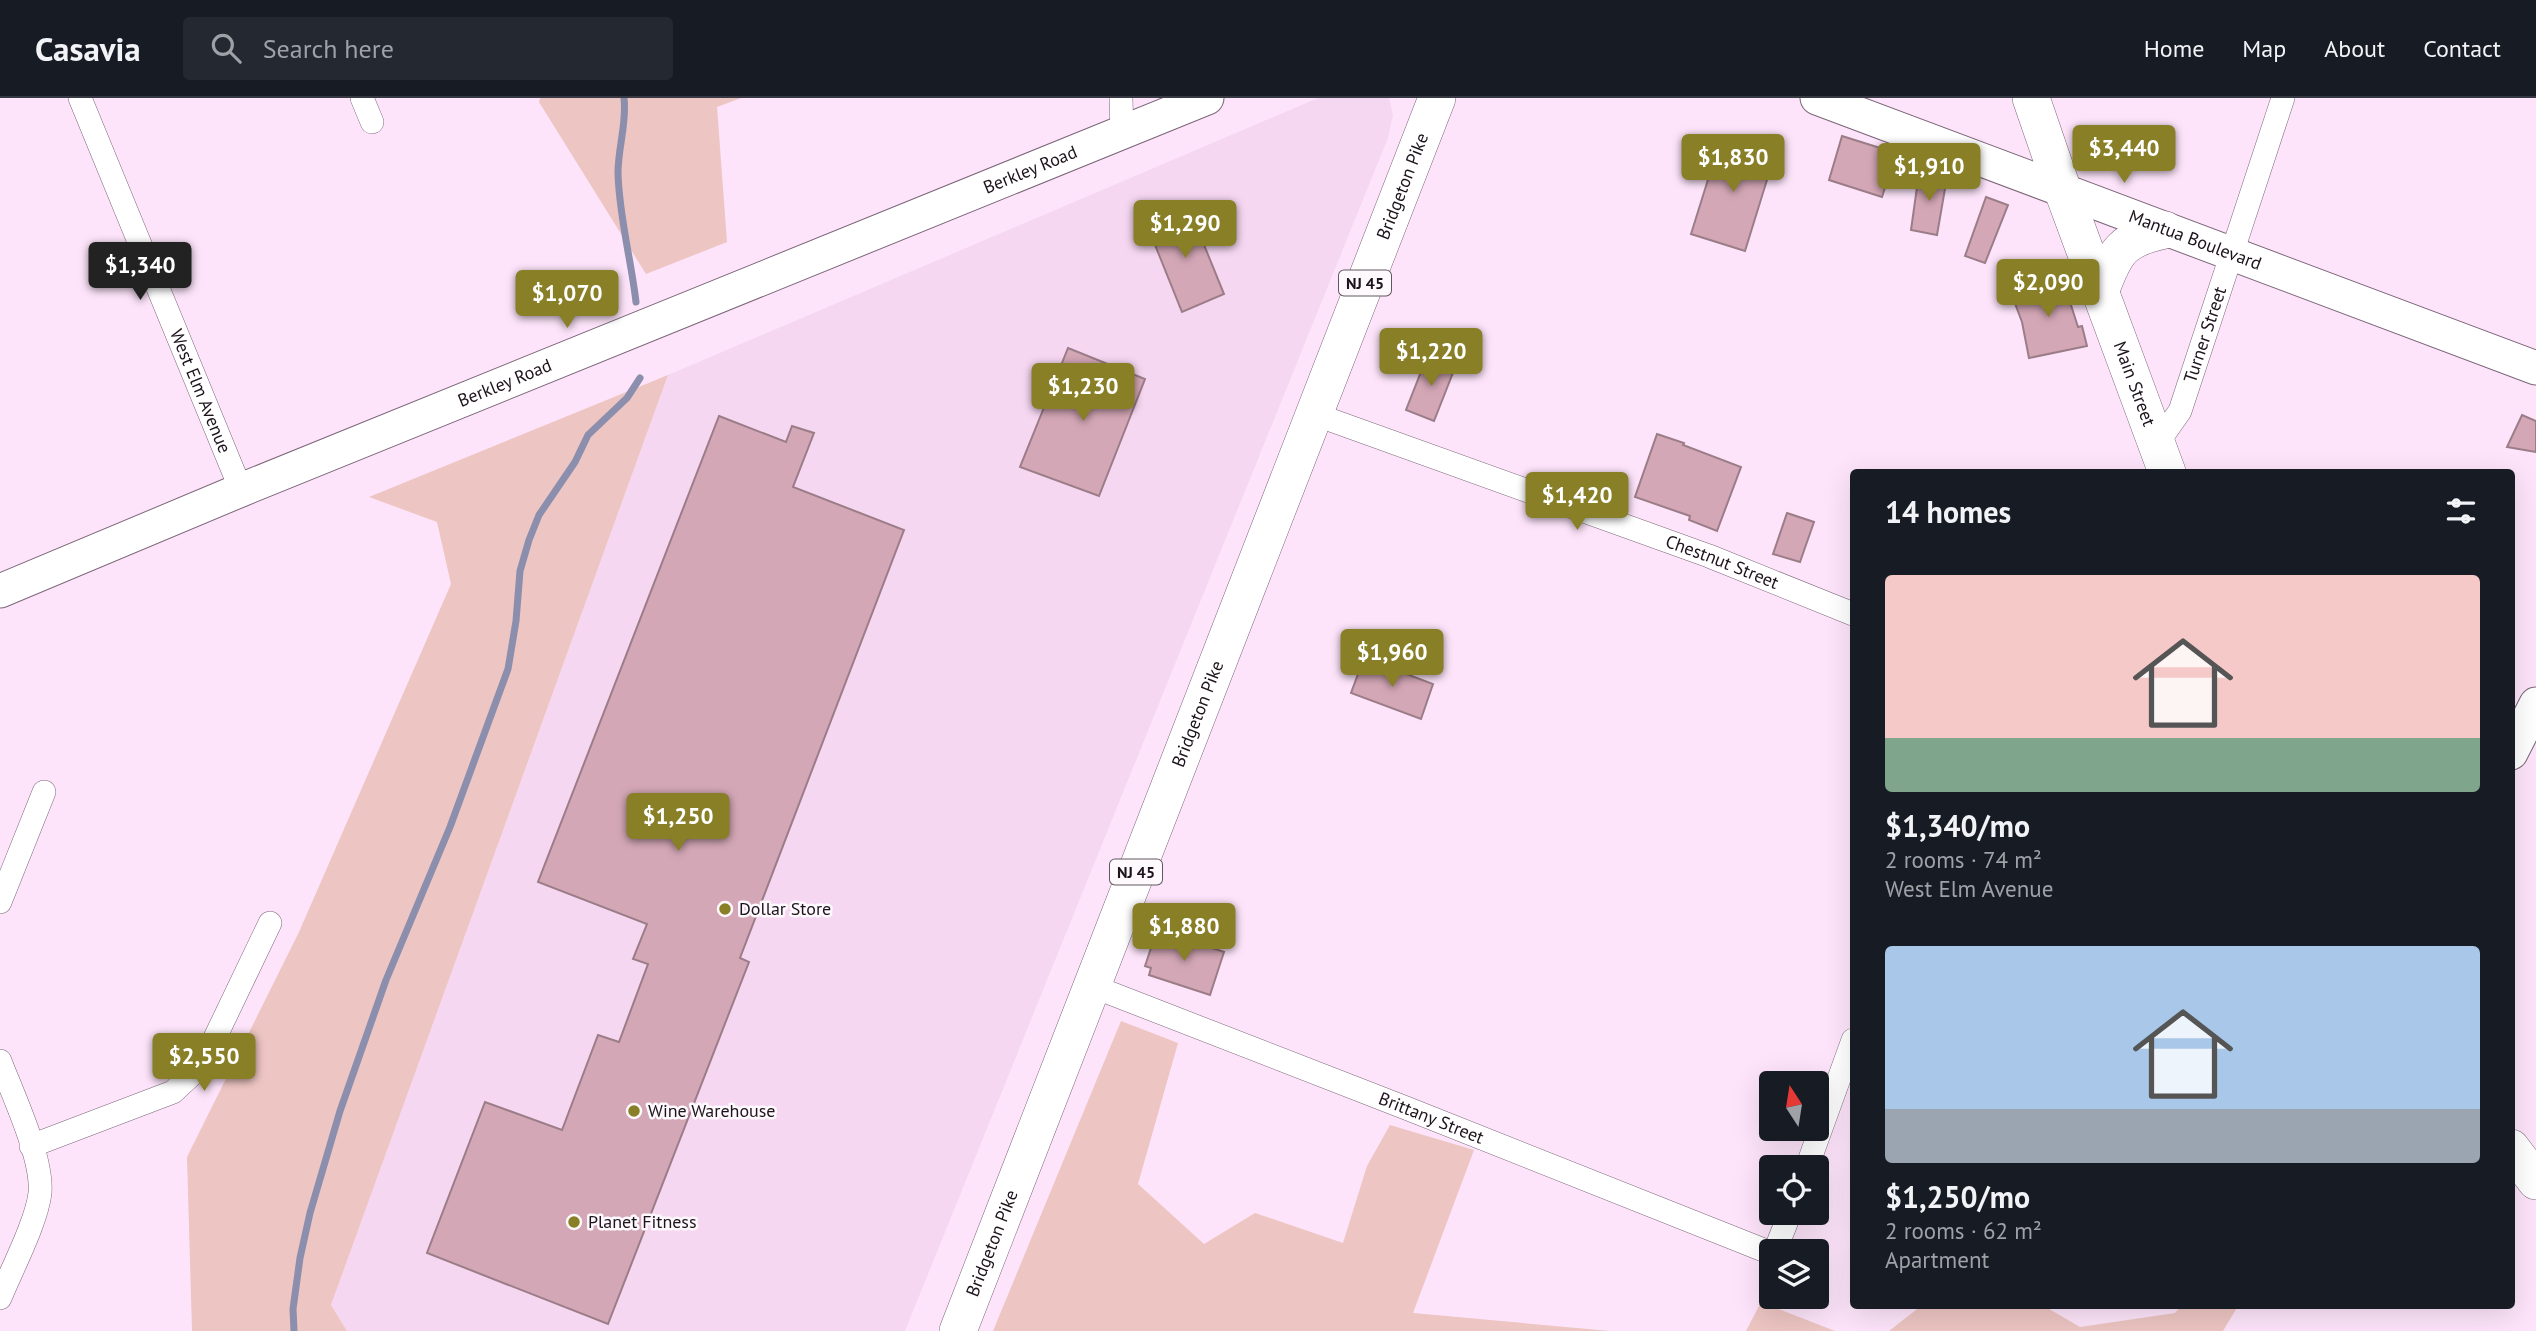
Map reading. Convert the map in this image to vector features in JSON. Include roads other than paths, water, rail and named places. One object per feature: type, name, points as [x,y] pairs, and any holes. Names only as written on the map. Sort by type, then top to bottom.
[{"type":"main road","name":"Bridgeton Pike","points":[[958,1331],[1437,98]]},
{"type":"main road","name":"Main Street","points":[[2031,98],[2162,459]]},
{"type":"main road","points":[[2101,290],[2110,264],[2122,248],[2139,236],[2165,230]]},
{"type":"street","name":"West Elm Avenue","points":[[80,98],[241,489]]},
{"type":"street","points":[[362,98],[372,122]]},
{"type":"street","points":[[1121,98],[1122,134]]},
{"type":"street","name":"Berkley Road","points":[[2,585],[1207,98]]},
{"type":"street","points":[[1415,98],[1415,152]]},
{"type":"street","name":"Mantua Boulevard","points":[[1817,98],[2536,368]]},
{"type":"street","name":"Turner Street","points":[[2162,459],[2283,98]]},
{"type":"street","name":"Chestnut Street","points":[[1314,414],[1709,556],[1850,613]]},
{"type":"street","points":[[2515,745],[2536,704]]},
{"type":"street","points":[[0,902],[44,792]]},
{"type":"street","points":[[31,1146],[173,1092],[183,1083],[202,1065],[270,923]]},
{"type":"street","name":"Brittany Street","points":[[1092,986],[1759,1246]]},
{"type":"street","points":[[1811,1155],[1850,1048]]},
{"type":"street","points":[[0,1060],[37,1162],[40,1193],[35,1214],[0,1298]]},
{"type":"waterway","points":[[624,98],[618,173],[636,302]]},
{"type":"waterway","points":[[294,1331],[293,1309],[300,1258],[310,1213],[340,1111],[386,980],[450,827],[508,669],[516,621],[520,571],[529,540],[539,515],[575,462],[588,435],[627,398],[640,378]]},
{"type":"place","name":"Dollar Store","points":[[725,909]]},
{"type":"place","name":"Wine Warehouse","points":[[634,1111]]},
{"type":"place","name":"Planet Fitness","points":[[574,1222]]}]
